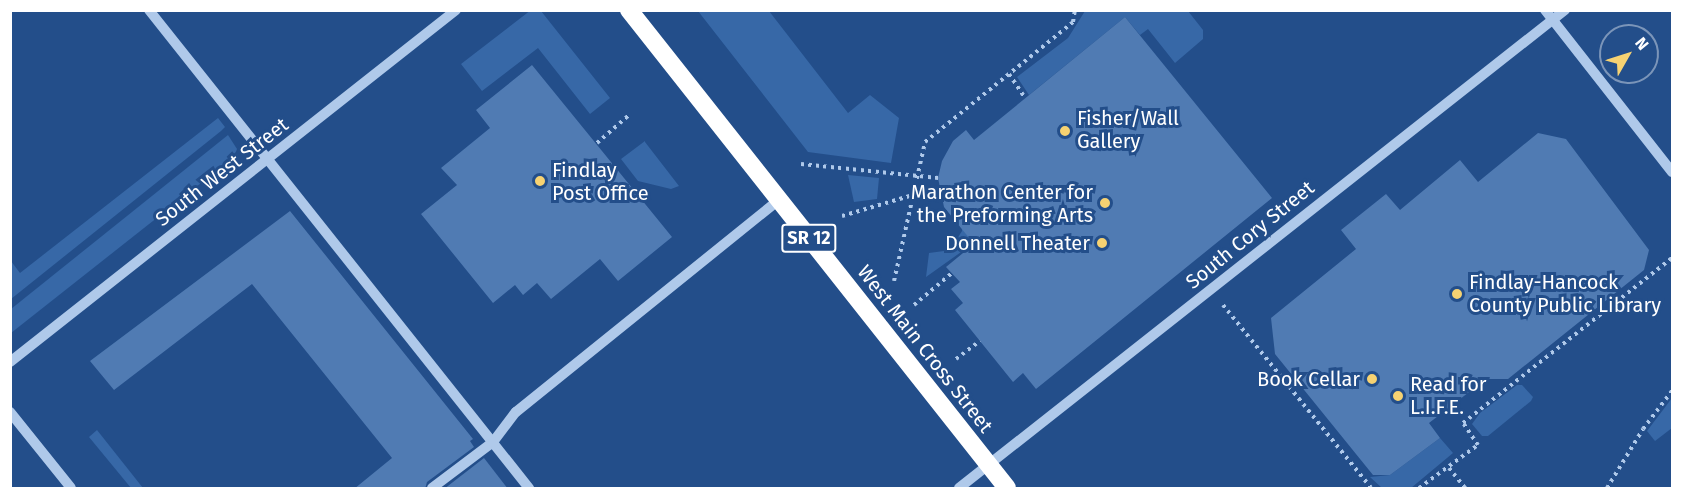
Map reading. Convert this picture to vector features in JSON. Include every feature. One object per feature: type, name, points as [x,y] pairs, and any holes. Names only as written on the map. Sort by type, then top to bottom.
[{"type":"highway","name":"West Main Cross Street","points":[[629,10],[1007,489]]},
{"type":"street","points":[[149,10],[529,489]]},
{"type":"street","name":"South West Street","points":[[10,362],[456,10]]},
{"type":"street","points":[[1545,10],[1672,172]]},
{"type":"street","name":"South Cory Street","points":[[959,489],[1564,10]]},
{"type":"street","points":[[432,489],[493,442],[516,412],[779,200]]},
{"type":"street","points":[[10,412],[71,489]]},
{"type":"path","points":[[894,281],[925,142],[1073,22],[1075,10]]},
{"type":"path","points":[[1009,74],[1025,98]]},
{"type":"path","points":[[597,143],[629,115]]},
{"type":"path","points":[[801,164],[938,178]]},
{"type":"path","points":[[842,216],[913,195]]},
{"type":"path","points":[[1419,489],[1478,445],[1463,423],[1672,258]]},
{"type":"path","points":[[914,305],[952,273]]},
{"type":"path","points":[[1210,290],[1371,489]]},
{"type":"path","points":[[956,359],[980,341]]},
{"type":"path","points":[[1606,489],[1643,429],[1672,392]]},
{"type":"path","points":[[1449,468],[1465,489]]},
{"type":"shaded area","points":[[531,10],[541,11],[610,98],[590,114],[538,48],[482,91],[461,64]]},
{"type":"shaded area","points":[[698,11],[769,11],[848,113],[870,95],[899,118],[891,163],[808,152]]},
{"type":"shaded area","points":[[1085,11],[1188,11],[1203,30],[1203,39],[1175,63],[1148,29],[1140,35],[1125,17],[1029,95],[1017,77],[1068,38]]},
{"type":"shaded area","points":[[218,118],[225,127],[221,131],[11,299],[11,261],[20,273]]},
{"type":"shaded area","points":[[228,135],[237,149],[234,157],[11,333],[11,309]]},
{"type":"shaded area","points":[[645,141],[679,186],[671,189],[638,181],[621,159]]},
{"type":"shaded area","points":[[848,175],[879,178],[877,199],[854,202]]},
{"type":"shaded area","points":[[961,216],[985,235],[926,277],[929,253],[944,251],[955,242],[962,231]]},
{"type":"shaded area","points":[[1517,385],[1522,385],[1533,397],[1531,401],[1488,436],[1482,436],[1472,424],[1480,413]]},
{"type":"shaded area","points":[[1672,398],[1672,428],[1655,441],[1647,431]]},
{"type":"shaded area","points":[[97,430],[143,488],[131,488],[89,437]]},
{"type":"shaded area","points":[[1440,438],[1453,453],[1411,488],[1382,488],[1370,477],[1390,475]]},
{"type":"building","name":"Marathon Center for the Preforming Arts","points":[[1125,17],[1272,198],[1036,389],[1023,373],[1013,382],[955,310],[963,303],[951,289],[960,282],[946,267],[974,244],[944,207],[938,178],[942,161],[953,141],[966,130],[974,140]]},
{"type":"building","name":"Findlay Post Office","points":[[532,65],[672,237],[618,281],[600,259],[551,299],[537,283],[523,295],[515,285],[493,303],[421,214],[457,185],[441,168],[490,128],[476,110]]},
{"type":"building","name":"Findlay-Hancock County Public Library","points":[[1538,133],[1566,139],[1649,250],[1644,270],[1508,379],[1486,379],[1429,423],[1440,438],[1390,475],[1373,475],[1275,354],[1271,318],[1356,249],[1341,230],[1386,194],[1400,210],[1460,160],[1478,182]]},
{"type":"building","points":[[290,211],[473,439],[470,441],[474,447],[427,482],[425,489],[354,489],[392,458],[252,284],[114,390],[90,361]]},
{"type":"building","points":[[484,458],[508,489],[444,489]]},
{"type":"place","name":"Fisher/Wall Gallery","points":[[1065,131]]},
{"type":"place","name":"Findlay Post Office","points":[[540,181]]},
{"type":"place","name":"Marathon Center for the Preforming Arts","points":[[1105,203]]},
{"type":"place","name":"Donnell Theater","points":[[1102,243]]},
{"type":"place","name":"Findlay-Hancock County Public Library","points":[[1457,294]]},
{"type":"place","name":"Book Cellar","points":[[1372,379]]},
{"type":"place","name":"Read for L.I.F.E.","points":[[1398,396]]}]
